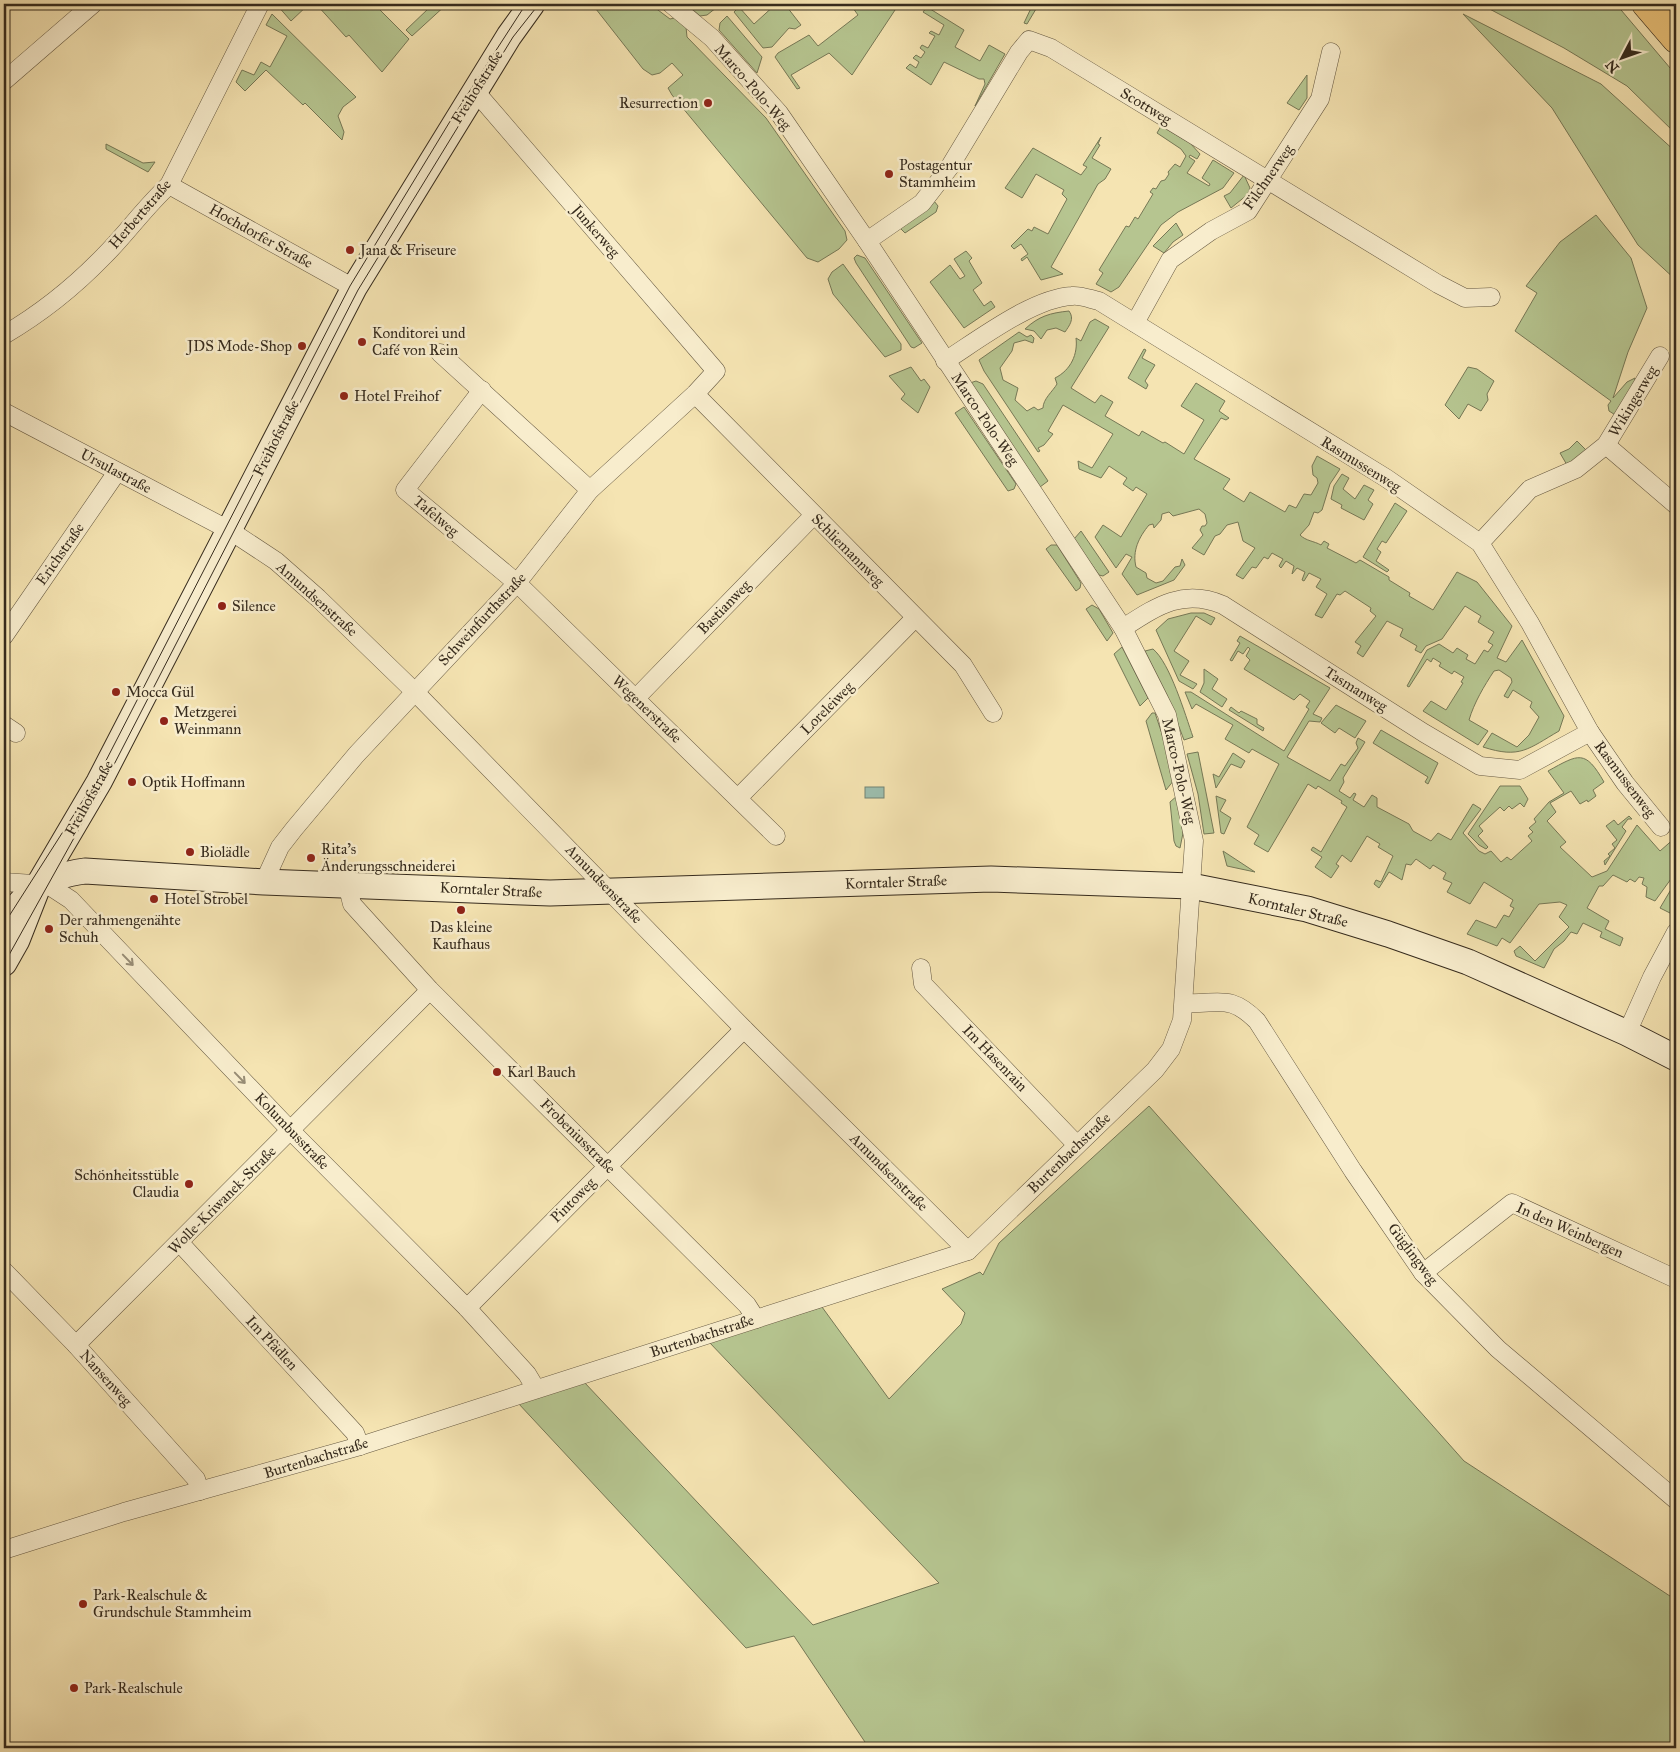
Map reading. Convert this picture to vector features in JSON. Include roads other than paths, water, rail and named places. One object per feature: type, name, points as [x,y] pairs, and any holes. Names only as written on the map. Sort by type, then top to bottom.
[{"type":"highway","points":[[1646,4],[1676,39]]},
{"type":"street","points":[[4,81],[92,4]]},
{"type":"street","name":"Herbertstraße","points":[[4,336],[30,320],[71,287],[105,256],[151,201],[169,185],[260,4]]},
{"type":"street","name":"Freihofstraße","points":[[4,924],[39,884],[99,782],[354,288],[475,90],[532,4]]},
{"type":"street","name":"Marco-Polo-Weg","points":[[671,4],[712,38],[777,110],[867,241],[1123,628],[1167,714],[1194,841],[1192,886]]},
{"type":"street","name":"Scottweg","points":[[867,241],[922,203],[949,168],[1016,57],[1029,40],[1051,48],[1269,182],[1450,290],[1465,298],[1491,297]]},
{"type":"street","name":"Filchnerweg","points":[[1136,323],[1170,260],[1211,231],[1248,211],[1269,182],[1320,99],[1331,52]]},
{"type":"street","name":"Junkerweg","points":[[475,90],[716,371]]},
{"type":"street","name":"Hochdorfer Straße","points":[[169,185],[354,288]]},
{"type":"street","name":"Rasmussenweg","points":[[946,361],[1031,308],[1055,299],[1074,296],[1099,301],[1386,478],[1480,543],[1530,623],[1590,732],[1626,783],[1661,827]]},
{"type":"street","points":[[440,353],[590,490]]},
{"type":"street","name":"Wikingerweg","points":[[1480,543],[1530,489],[1576,469],[1606,445],[1660,356]]},
{"type":"street","name":"Schweinfurthstraße","points":[[264,882],[280,847],[294,829],[356,755],[517,583],[590,490],[694,394],[716,371]]},
{"type":"street","name":"Tafelweg","points":[[482,390],[405,490],[517,583]]},
{"type":"street","name":"Schliemannweg","points":[[694,394],[963,665],[993,713]]},
{"type":"street","name":"Ursulastraße","points":[[4,412],[229,530]]},
{"type":"street","name":"Wikingerweg","points":[[1606,445],[1676,504]]},
{"type":"street","name":"Erichstraße","points":[[4,636],[117,472]]},
{"type":"street","name":"Bastianweg","points":[[636,698],[813,516]]},
{"type":"street","name":"Amundsenstraße","points":[[229,530],[276,561],[318,598],[415,692],[744,1029],[968,1251]]},
{"type":"street","name":"Wegenerstraße","points":[[517,583],[776,836]]},
{"type":"street","name":"Tasmanweg","points":[[1123,628],[1143,615],[1177,600],[1192,597],[1210,600],[1223,606],[1424,733],[1480,766],[1520,770],[1590,732]]},
{"type":"street","name":"Loreleiweg","points":[[738,798],[916,618]]},
{"type":"street","points":[[63,845],[70,857],[85,871]]},
{"type":"street","name":"Korntaler Straße","points":[[4,882],[39,884],[61,874],[85,871],[264,882],[550,893],[991,879],[1192,886],[1307,909],[1388,934],[1468,962],[1676,1058]]},
{"type":"street","name":"Freihofstraße","points":[[4,963],[17,940],[39,884]]},
{"type":"street","name":"Kolumbusstraße","points":[[39,884],[48,885],[71,900],[291,1131],[467,1308],[527,1374],[536,1389]]},
{"type":"street","name":"Frobeniusstraße","points":[[347,884],[352,904],[430,990],[747,1305],[756,1319]]},
{"type":"street","name":"Burtenbachstraße","points":[[4,1550],[124,1512],[360,1446],[968,1251],[1155,1070],[1171,1049],[1182,1020],[1192,886]]},
{"type":"street","points":[[1627,1034],[1652,977],[1676,932]]},
{"type":"street","name":"Im Hasenrain","points":[[921,968],[923,984],[1078,1144]]},
{"type":"street","name":"Wolle-Kriwanek-Straße","points":[[76,1345],[180,1243],[430,990]]},
{"type":"street","name":"Güglingweg","points":[[1184,1003],[1230,1002],[1244,1008],[1257,1021],[1353,1171],[1424,1273],[1498,1349],[1676,1500]]},
{"type":"street","name":"Pintoweg","points":[[467,1308],[744,1029]]},
{"type":"street","name":"In den Weinbergen","points":[[1424,1273],[1512,1203],[1676,1279]]},
{"type":"street","name":"Im Pfädlen","points":[[180,1243],[355,1433],[360,1446]]},
{"type":"street","name":"Nansenweg","points":[[4,1271],[76,1345],[196,1479],[200,1491]]},
{"type":"tram line","points":[[4,924],[96,780],[350,286],[449,123],[526,4]]},
{"type":"tram line","points":[[4,964],[104,784],[358,290],[513,37],[539,4]]},
{"type":"place","name":"Resurrection","points":[[708,103]]},
{"type":"place","name":"Postagentur Stammheim","points":[[889,174]]},
{"type":"place","name":"Jana & Friseure","points":[[350,250]]},
{"type":"place","name":"Konditorei und Café von Rein","points":[[362,342]]},
{"type":"place","name":"JDS Mode-Shop","points":[[302,346]]},
{"type":"place","name":"Hotel Freihof","points":[[344,396]]},
{"type":"place","name":"Silence","points":[[222,606]]},
{"type":"place","name":"Mocca Gül","points":[[116,692]]},
{"type":"place","name":"Metzgerei Weinmann","points":[[164,721]]},
{"type":"place","name":"Optik Hoffmann","points":[[132,782]]},
{"type":"place","name":"Biolädle","points":[[190,852]]},
{"type":"place","name":"Rita's Änderungsschneiderei","points":[[311,858]]},
{"type":"place","name":"Hotel Strobel","points":[[154,899]]},
{"type":"place","name":"Das kleine Kaufhaus","points":[[461,910]]},
{"type":"place","name":"Der rahmengenähte Schuh","points":[[49,929]]},
{"type":"place","name":"Karl Bauch","points":[[497,1072]]},
{"type":"place","name":"Schönheitsstüble Claudia","points":[[189,1184]]},
{"type":"place","name":"Park-Realschule & Grundschule Stammheim","points":[[83,1604]]},
{"type":"place","name":"Park-Realschule","points":[[74,1688]]}]
